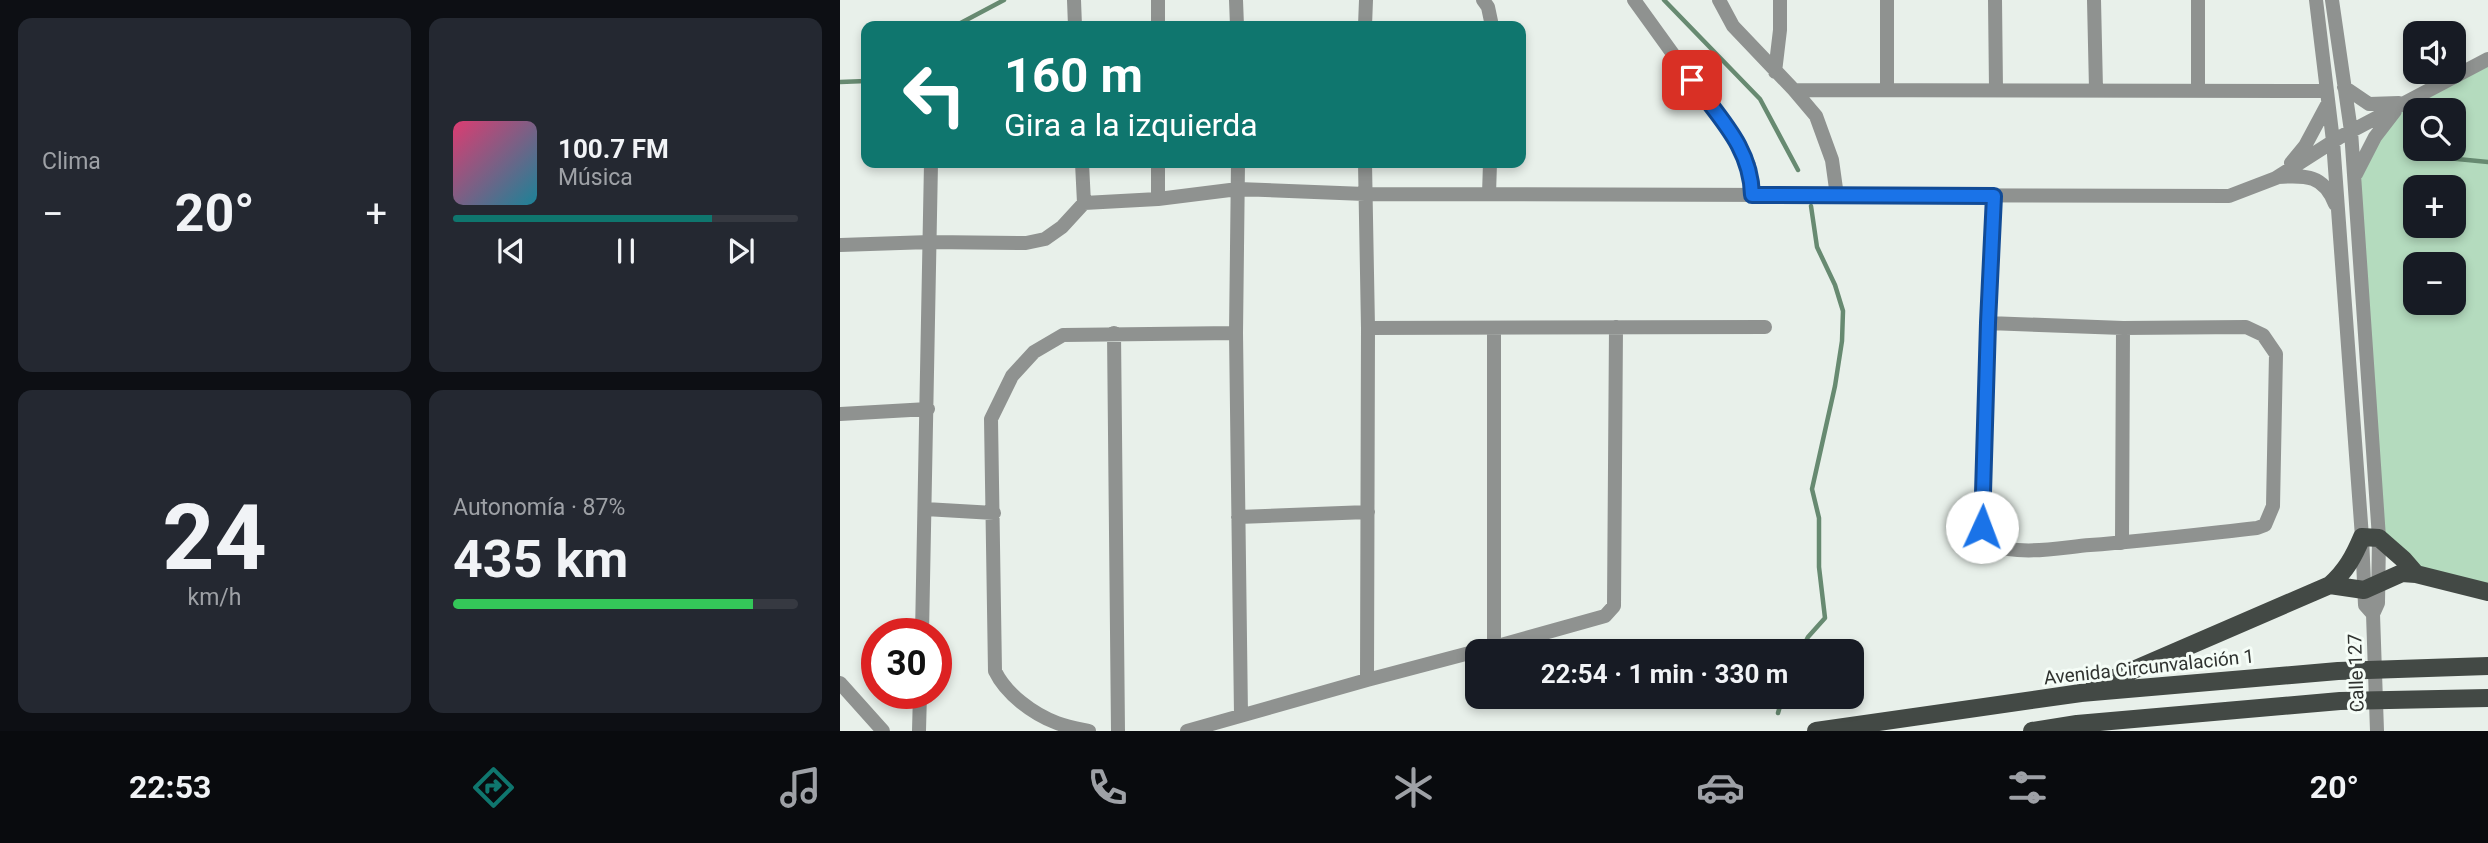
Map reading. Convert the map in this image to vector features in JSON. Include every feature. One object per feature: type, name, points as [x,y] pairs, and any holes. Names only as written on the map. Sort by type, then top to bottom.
[{"type":"main road","points":[[2081,693],[2330,585],[2370,537],[2403,559],[2416,574]]},
{"type":"main road","points":[[2330,585],[2371,588],[2402,573],[2488,592]]},
{"type":"main road","name":"Avenida Circunvalación 1","points":[[1816,731],[2081,693],[2338,670],[2488,666]]},
{"type":"main road","points":[[2032,731],[2077,724],[2340,701],[2488,698]]},
{"type":"main road","points":[[2077,724],[2101,731]]},
{"type":"street","points":[[1074,0],[1075,21]]},
{"type":"street","points":[[1158,0],[1158,21]]},
{"type":"street","points":[[1236,0],[1237,21]]},
{"type":"street","points":[[1366,0],[1366,21]]},
{"type":"street","points":[[1483,0],[1488,7],[1491,21]]},
{"type":"street","points":[[1634,0],[1740,147],[1749,165],[1752,195]]},
{"type":"street","points":[[1718,0],[1732,26],[1816,116],[1832,160],[1837,196]]},
{"type":"street","points":[[1776,72],[1780,0]]},
{"type":"street","points":[[1887,0],[1887,89]]},
{"type":"street","points":[[1995,0],[1996,89]]},
{"type":"street","points":[[2094,0],[2096,89]]},
{"type":"street","points":[[2198,0],[2198,89]]},
{"type":"street","points":[[2316,0],[2333,141],[2370,537]]},
{"type":"street","points":[[2332,0],[2351,131],[2370,537]]},
{"type":"street","points":[[2324,62],[2339,59]]},
{"type":"street","points":[[2411,98],[2488,60]]},
{"type":"street","points":[[2344,87],[2369,104],[2403,102]]},
{"type":"street","points":[[1794,90],[2198,89],[2328,96]]},
{"type":"street","points":[[2276,177],[2305,146],[2328,96]]},
{"type":"street","points":[[840,245],[1026,243],[1045,239],[1062,227],[1084,204],[1158,199],[1238,189],[1365,194],[2229,196],[2276,177],[2403,102]]},
{"type":"street","points":[[2354,178],[2375,137],[2403,102]]},
{"type":"street","points":[[922,618],[931,168]]},
{"type":"street","points":[[1082,168],[1084,204]]},
{"type":"street","points":[[1158,168],[1158,199]]},
{"type":"street","points":[[1238,168],[1236,333],[1241,715]]},
{"type":"street","points":[[1365,168],[1368,328],[1367,680]]},
{"type":"street","points":[[1489,194],[1490,168]]},
{"type":"street","points":[[2276,177],[2304,177],[2325,184],[2339,214]]},
{"type":"street","points":[[1988,323],[2123,328],[2246,327],[2263,335],[2276,354],[2273,506],[2265,525],[2122,543],[2023,551],[2006,550],[1989,544],[1982,527],[1988,323],[1994,196]]},
{"type":"street","points":[[1523,639],[1605,616],[1614,607],[1616,327]]},
{"type":"street","points":[[1368,328],[1765,327]]},
{"type":"street","points":[[1494,328],[1494,639]]},
{"type":"street","points":[[2122,543],[2123,328]]},
{"type":"street","points":[[1114,333],[1118,731]]},
{"type":"street","points":[[1089,731],[1057,723],[1014,697],[1002,685],[995,671],[991,419],[1012,376],[1034,352],[1063,335],[1236,333]]},
{"type":"street","points":[[840,414],[928,409]]},
{"type":"street","points":[[925,509],[994,513]]},
{"type":"street","points":[[1238,517],[1368,512]]},
{"type":"street","name":"Calle 127","points":[[2370,537],[2371,588],[2365,605],[2373,619],[2377,731]]},
{"type":"street","points":[[1187,731],[1465,654]]},
{"type":"street","points":[[840,683],[883,731]]},
{"type":"street","points":[[919,731],[920,709]]},
{"type":"green space","points":[[2488,59],[2488,592],[2416,574],[2379,538],[2354,178],[2386,121],[2403,111],[2403,161],[2466,161],[2466,98],[2424,98],[2447,84],[2466,84],[2466,72]]},
{"type":"waterway","points":[[964,21],[1004,0]]},
{"type":"waterway","points":[[1664,0],[1760,99],[1798,170]]},
{"type":"waterway","points":[[840,82],[861,81]]},
{"type":"waterway","points":[[2466,160],[2488,162]]},
{"type":"waterway","points":[[1807,639],[1825,618],[1819,567],[1819,518],[1812,489],[1835,386],[1842,341],[1843,311],[1835,285],[1817,247],[1811,206]]},
{"type":"waterway","points":[[1778,713],[1779,709]]},
{"type":"route","points":[[1692,80],[1740,147],[1749,165],[1752,195],[1994,196],[1982,527]]}]
